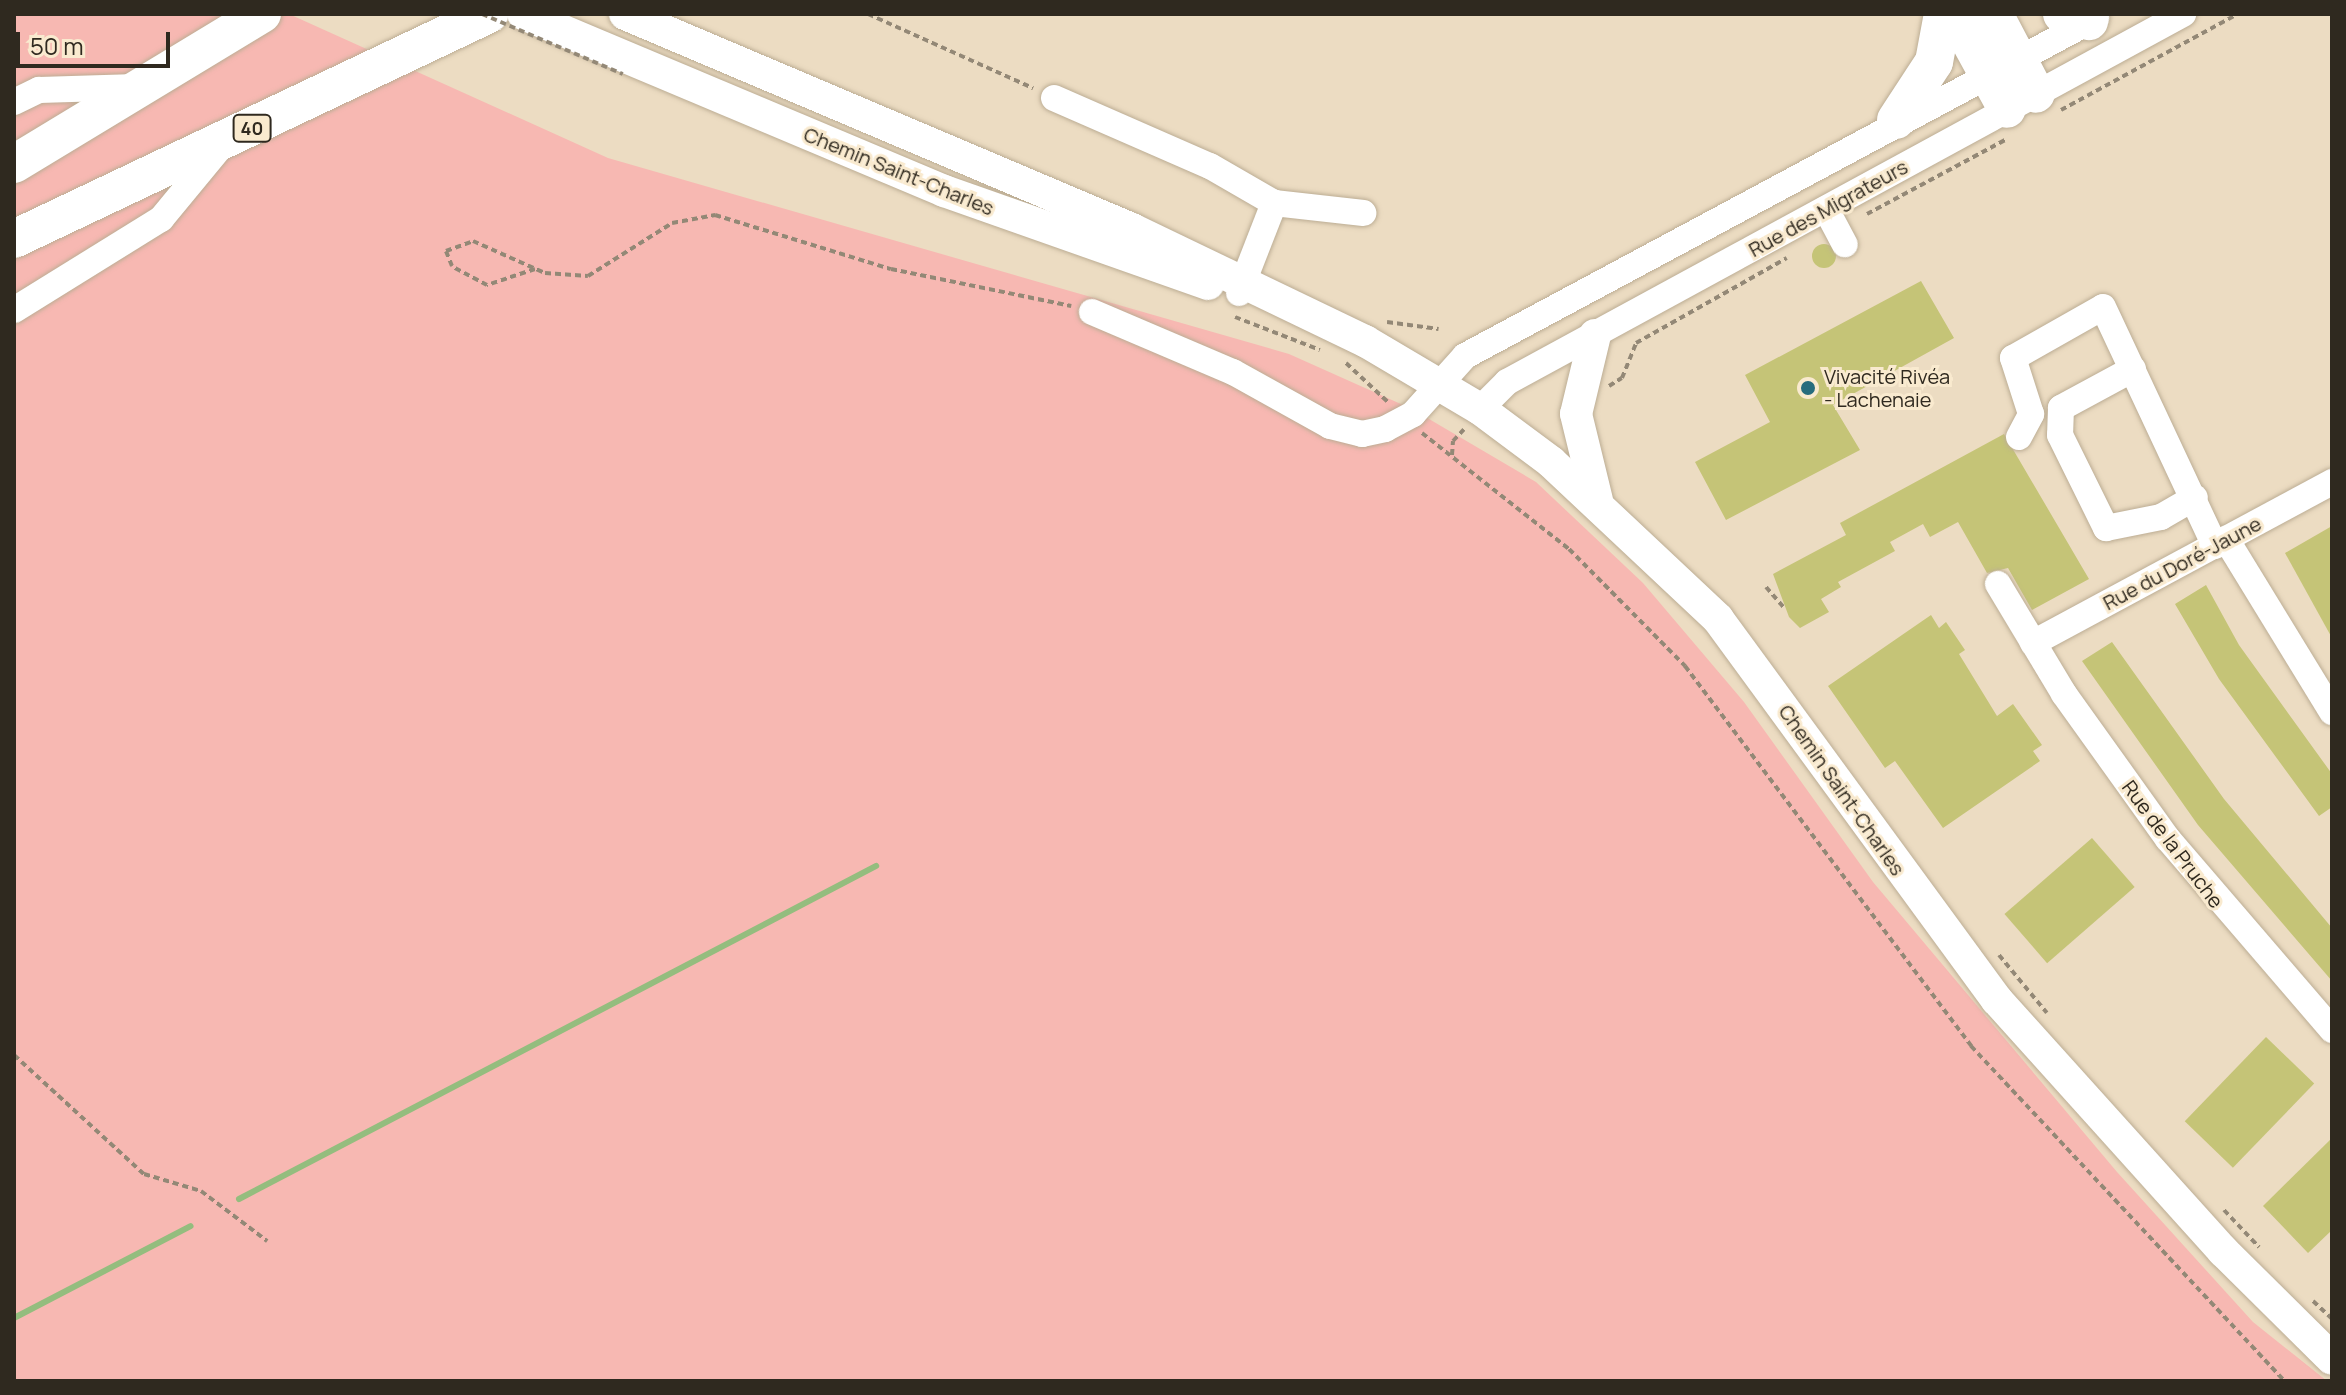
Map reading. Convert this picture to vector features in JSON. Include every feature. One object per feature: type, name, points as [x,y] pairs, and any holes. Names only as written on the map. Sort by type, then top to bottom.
[{"type":"highway","points":[[14,164],[262,14]]},
{"type":"highway","name":"40","points":[[14,239],[489,14]]},
{"type":"highway","points":[[1896,120],[1934,62],[1943,14]]},
{"type":"highway","points":[[1955,14],[2013,85]]},
{"type":"highway","points":[[1994,14],[2013,85]]},
{"type":"main road","name":"Chemin Saint-Charles","points":[[523,14],[626,66],[944,191],[1240,288],[1283,305],[1437,381],[1474,418],[1597,500],[1729,632],[1916,896],[2021,1028],[2332,1359]]},
{"type":"main road","name":"Chemin Saint-Charles","points":[[625,14],[1132,229],[1240,288]]},
{"type":"main road","points":[[1595,335],[1576,414],[1597,500]]},
{"type":"street","name":"Rue des Migrateurs","points":[[1092,312],[1220,366],[1348,432],[1406,419],[1437,381],[1465,356],[1896,120],[2013,85],[2183,14]]},
{"type":"street","name":"Rue des Migrateurs","points":[[1474,418],[1507,382],[1826,209],[2013,85],[2084,16]]},
{"type":"street","points":[[14,102],[39,90],[141,87]]},
{"type":"street","points":[[1054,98],[1210,166],[1274,203],[1363,213]]},
{"type":"street","points":[[14,310],[161,219],[227,139]]},
{"type":"street","points":[[1240,288],[1274,203]]},
{"type":"street","points":[[1826,209],[1845,244]]},
{"type":"street","points":[[2019,437],[2031,414],[2013,358],[2103,307],[2220,542],[2332,712]]},
{"type":"street","points":[[2133,369],[2061,408],[2060,435],[2106,528],[2161,517],[2195,497]]},
{"type":"street","name":"Rue du Doré-Jaune","points":[[2033,643],[2332,482]]},
{"type":"street","name":"Rue de la Pruche","points":[[1998,584],[2033,643],[2168,839],[2332,1030]]},
{"type":"path","points":[[482,14],[626,66]]},
{"type":"path","points":[[868,14],[1054,98]]},
{"type":"path","points":[[535,269],[487,285],[464,275],[446,251],[455,242],[473,241],[535,269],[588,276],[672,223],[715,215],[891,269],[1092,312]]},
{"type":"path","name":"Rue des Migrateurs","points":[[1602,387],[1622,378],[1632,347],[1646,336],[1800,246]]},
{"type":"path","points":[[1453,456],[1453,441],[1474,418]]},
{"type":"path","points":[[1410,423],[1569,549],[1685,666],[1971,1046],[2284,1381]]},
{"type":"path","points":[[1766,587],[1784,608]]},
{"type":"path","points":[[1993,947],[2058,1026]]},
{"type":"path","points":[[14,1055],[144,1174],[201,1191],[231,1209],[267,1241]]},
{"type":"path","points":[[2212,1197],[2262,1251]]},
{"type":"path","points":[[2305,1293],[2332,1319]]},
{"type":"shaded area","points":[[14,14],[289,14],[608,158],[1289,354],[1412,409],[1536,482],[1643,583],[1744,702],[1873,882],[2117,1172],[2253,1322],[2327,1381],[14,1381]]},
{"type":"building","points":[[1824,244],[1833,247],[1836,256],[1833,265],[1824,268],[1815,265],[1812,256],[1815,247]]},
{"type":"building","name":"Vivacité Rivéa - Lachenaie","points":[[1921,281],[1954,338],[1833,405],[1860,450],[1726,520],[1695,462],[1770,422],[1745,375]]},
{"type":"building","points":[[2004,434],[2089,579],[2032,610],[2008,568],[1987,573],[1958,522],[1930,537],[1923,524],[1890,542],[1895,551],[1838,582],[1841,587],[1821,599],[1829,612],[1800,628],[1789,617],[1773,574],[1846,535],[1840,523]]},
{"type":"building","points":[[2332,526],[2332,638],[2285,553]]},
{"type":"building","points":[[2206,585],[2239,645],[2332,774],[2332,807],[2319,816],[2219,679],[2175,604]]},
{"type":"building","points":[[1931,615],[1939,628],[1946,622],[1965,650],[1959,654],[1997,716],[2013,704],[2042,745],[2033,751],[2040,761],[1943,828],[1895,761],[1885,768],[1828,686]]},
{"type":"building","points":[[2112,642],[2224,799],[2332,928],[2332,981],[2198,825],[2082,661]]},
{"type":"building","points":[[2092,838],[2135,887],[2047,963],[2004,914]]},
{"type":"building","points":[[2266,1037],[2314,1084],[2233,1168],[2185,1121]]},
{"type":"building","points":[[2332,1138],[2332,1230],[2308,1253],[2263,1206]]},
{"type":"waterway","points":[[239,1199],[876,866]]},
{"type":"waterway","points":[[14,1318],[191,1226]]},
{"type":"place","name":"Vivacité Rivéa - Lachenaie","points":[[1808,388]]}]
